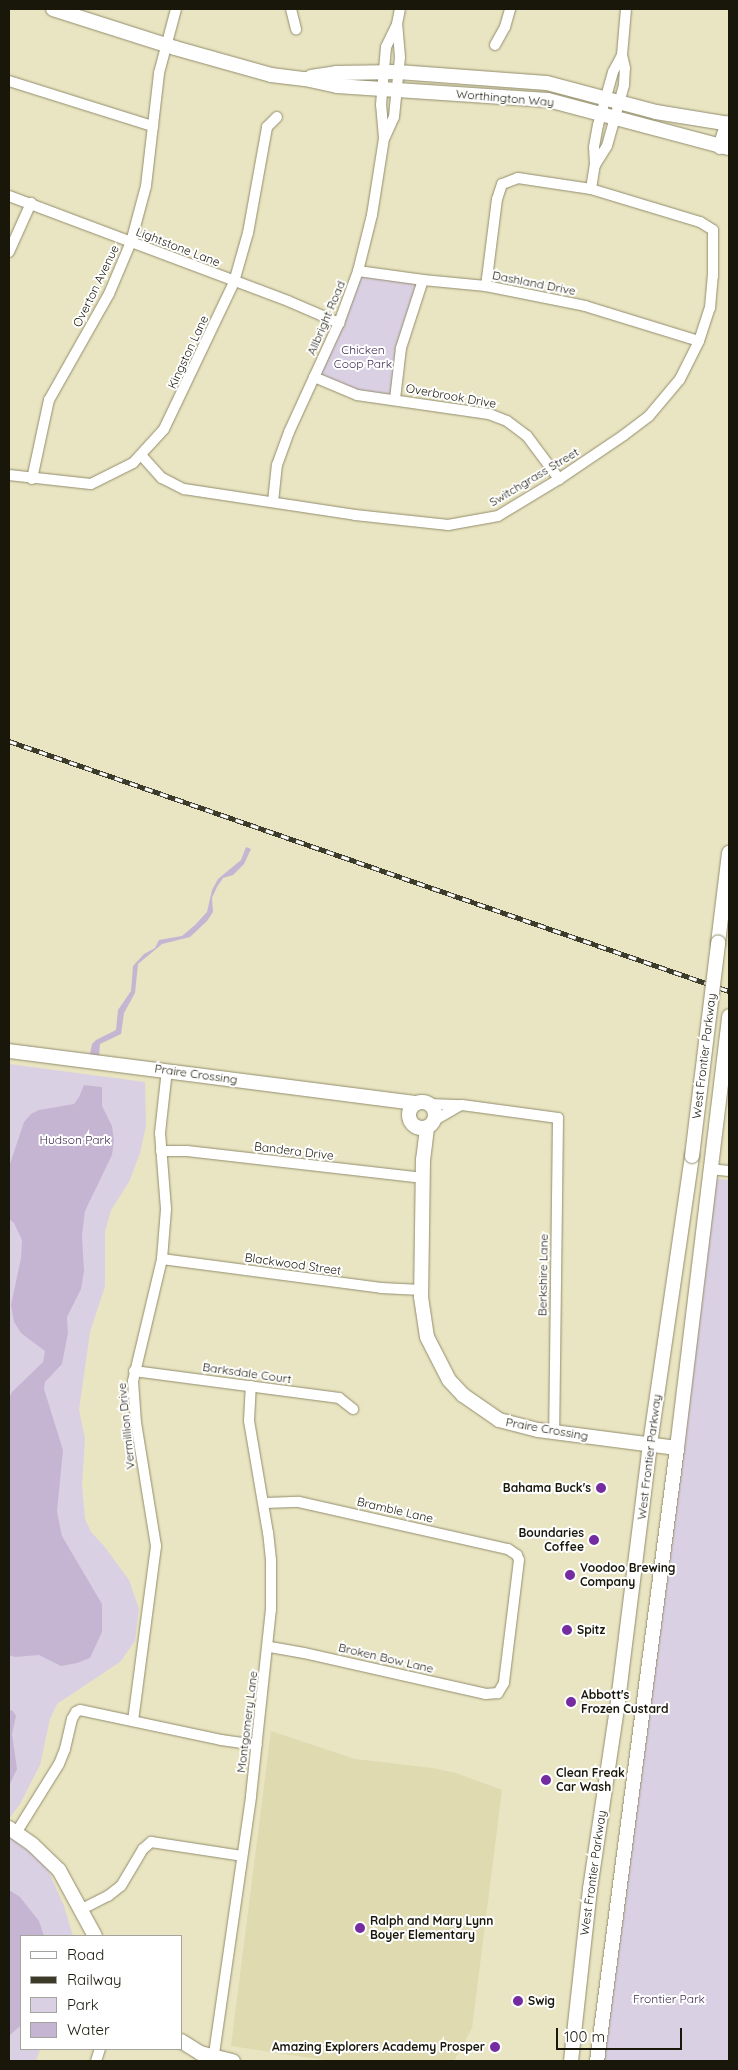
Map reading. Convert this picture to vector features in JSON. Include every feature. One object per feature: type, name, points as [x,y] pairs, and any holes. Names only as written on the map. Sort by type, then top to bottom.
[{"type":"street","name":"Worthington Way","points":[[53,9],[166,45],[270,75],[305,78],[337,86],[548,100],[725,148]]},
{"type":"street","name":"Overton Avenue","points":[[32,479],[49,400],[108,294],[131,242],[146,186],[159,73],[176,9]]},
{"type":"street","points":[[291,9],[296,28]]},
{"type":"street","name":"Allbright Road","points":[[391,72],[386,47],[397,24],[400,9]]},
{"type":"street","points":[[495,45],[506,27],[510,9]]},
{"type":"street","points":[[486,286],[497,199],[502,184],[518,178],[591,189],[595,165],[594,148],[608,116],[612,100],[624,76],[622,55],[626,9]]},
{"type":"street","name":"Allbright Road","points":[[273,502],[277,465],[288,432],[339,323],[358,271],[375,198],[384,138],[381,120],[390,89],[391,72],[400,36],[397,24]]},
{"type":"street","name":"Worthington Way","points":[[305,78],[336,73],[391,72],[547,83],[656,112],[728,123]]},
{"type":"street","points":[[9,81],[153,126]]},
{"type":"street","name":"Kingston Lane","points":[[9,475],[91,484],[133,463],[164,429],[234,282],[248,233],[267,127],[276,116]]},
{"type":"street","points":[[725,148],[728,123]]},
{"type":"street","name":"Switchgrass Street","points":[[141,455],[162,478],[184,489],[355,515],[448,525],[498,516],[559,479],[649,416],[680,379],[699,341],[710,308],[713,276],[713,230],[700,222],[591,189]]},
{"type":"street","name":"Lightstone Lane","points":[[9,196],[288,301],[339,323]]},
{"type":"street","points":[[9,252],[31,203]]},
{"type":"street","name":"Dashland Drive","points":[[358,271],[486,286],[585,306],[699,341]]},
{"type":"street","points":[[395,399],[401,348],[423,280]]},
{"type":"street","name":"Overbrook Drive","points":[[314,377],[357,394],[489,414],[507,421],[527,436],[559,479]]},
{"type":"street","name":"West Frontier Parkway","points":[[570,2061],[590,1889],[618,1701],[650,1444],[692,1156],[729,853]]},
{"type":"street","name":"West Frontier Parkway","points":[[597,2061],[677,1448],[729,1016]]},
{"type":"street","name":"Praire Crossing","points":[[9,1051],[167,1070],[383,1100],[422,1116],[421,1290],[427,1337],[442,1368],[463,1395],[499,1420],[554,1432],[677,1448]]},
{"type":"street","name":"Vermillion Drive","points":[[133,1721],[156,1553],[154,1530],[136,1423],[134,1370],[152,1308],[162,1259],[166,1209],[160,1133],[167,1070]]},
{"type":"street","points":[[422,1116],[462,1105]]},
{"type":"street","points":[[422,1116],[462,1105]]},
{"type":"street","name":"Berkshire Lane","points":[[462,1105],[558,1118],[554,1432]]},
{"type":"street","name":"Bandera Drive","points":[[161,1151],[187,1151],[423,1178]]},
{"type":"street","points":[[711,1164],[729,1171]]},
{"type":"street","name":"Blackwood Street","points":[[162,1259],[381,1288],[421,1290]]},
{"type":"street","name":"Barksdale Court","points":[[134,1370],[339,1398],[353,1409]]},
{"type":"street","name":"Montgomery Lane","points":[[214,2059],[269,1647],[271,1560],[265,1503],[249,1422],[251,1386]]},
{"type":"street","name":"Bramble Lane","points":[[265,1503],[277,1501],[299,1502],[508,1548],[517,1555],[519,1566],[504,1684],[498,1693]]},
{"type":"street","name":"Broken Bow Lane","points":[[269,1647],[304,1652],[486,1694],[498,1693]]},
{"type":"street","points":[[94,1935],[68,1884],[49,1858],[12,1831],[59,1764],[65,1749],[72,1719],[76,1712],[86,1710],[221,1740],[257,1745]]},
{"type":"street","points":[[82,1910],[108,1896],[121,1886],[143,1849],[151,1842],[161,1842],[187,1849],[242,1856]]},
{"type":"street","points":[[182,2042],[214,2059],[233,2061]]},
{"type":"shaded area","points":[[271,1731],[355,1759],[432,1768],[456,1773],[502,1790],[472,2028],[454,2061],[331,2061],[231,2046]]},
{"type":"green space","name":"Chicken Coop Park","points":[[358,271],[423,280],[406,328],[395,399],[357,395],[314,377]]},
{"type":"green space","name":"Hudson Park","points":[[9,1064],[145,1082],[146,1126],[140,1153],[129,1182],[111,1210],[105,1232],[105,1286],[90,1332],[79,1410],[85,1439],[82,1485],[85,1519],[91,1532],[104,1546],[129,1580],[139,1609],[135,1641],[120,1662],[57,1704],[50,1719],[40,1765],[20,1804],[9,1819]]},
{"type":"green space","name":"Frontier Park","points":[[711,1178],[729,1180],[729,2061],[601,2061]]},
{"type":"green space","points":[[9,1836],[46,1865],[64,1906],[73,1935],[20,1935],[20,2050],[40,2050],[36,2061],[9,2061]]},
{"type":"water","points":[[246,847],[251,849],[244,864],[233,875],[223,878],[217,887],[212,898],[213,912],[207,921],[190,937],[162,944],[138,964],[135,993],[124,1013],[121,1034],[100,1044],[99,1056],[90,1054],[92,1044],[96,1040],[116,1030],[118,1010],[131,991],[133,966],[144,954],[155,948],[159,940],[182,936],[195,925],[207,912],[212,890],[218,879],[241,860]]},
{"type":"water","points":[[84,1085],[102,1087],[102,1106],[112,1126],[114,1140],[112,1155],[85,1211],[82,1236],[84,1271],[81,1289],[67,1317],[68,1333],[62,1364],[45,1382],[44,1389],[63,1450],[57,1512],[62,1536],[102,1604],[102,1632],[90,1658],[61,1666],[39,1655],[15,1657],[9,1655],[9,1398],[12,1392],[43,1362],[45,1351],[21,1333],[14,1322],[11,1305],[21,1258],[22,1240],[14,1223],[9,1219],[9,1167],[24,1122],[31,1114],[39,1110],[74,1104]]},
{"type":"water","points":[[12,1710],[16,1716],[12,1734],[17,1769],[9,1786],[9,1711]]},
{"type":"water","points":[[9,1890],[20,1897],[39,1921],[44,1935],[20,1935],[20,2026],[9,2036]]},
{"type":"railway","points":[[9,741],[729,991]]},
{"type":"place","name":"Bahama Buck's","points":[[601,1488]]},
{"type":"place","name":"Boundaries Coffee","points":[[594,1540]]},
{"type":"place","name":"Voodoo Brewing Company","points":[[570,1575]]},
{"type":"place","name":"Spitz","points":[[567,1630]]},
{"type":"place","name":"Abbott's Frozen Custard","points":[[571,1702]]},
{"type":"place","name":"Clean Freak Car Wash","points":[[546,1780]]},
{"type":"place","name":"Ralph and Mary Lynn Boyer Elementary","points":[[360,1928]]},
{"type":"place","name":"Swig","points":[[518,2001]]},
{"type":"place","name":"Amazing Explorers Academy Prosper","points":[[495,2047]]}]
